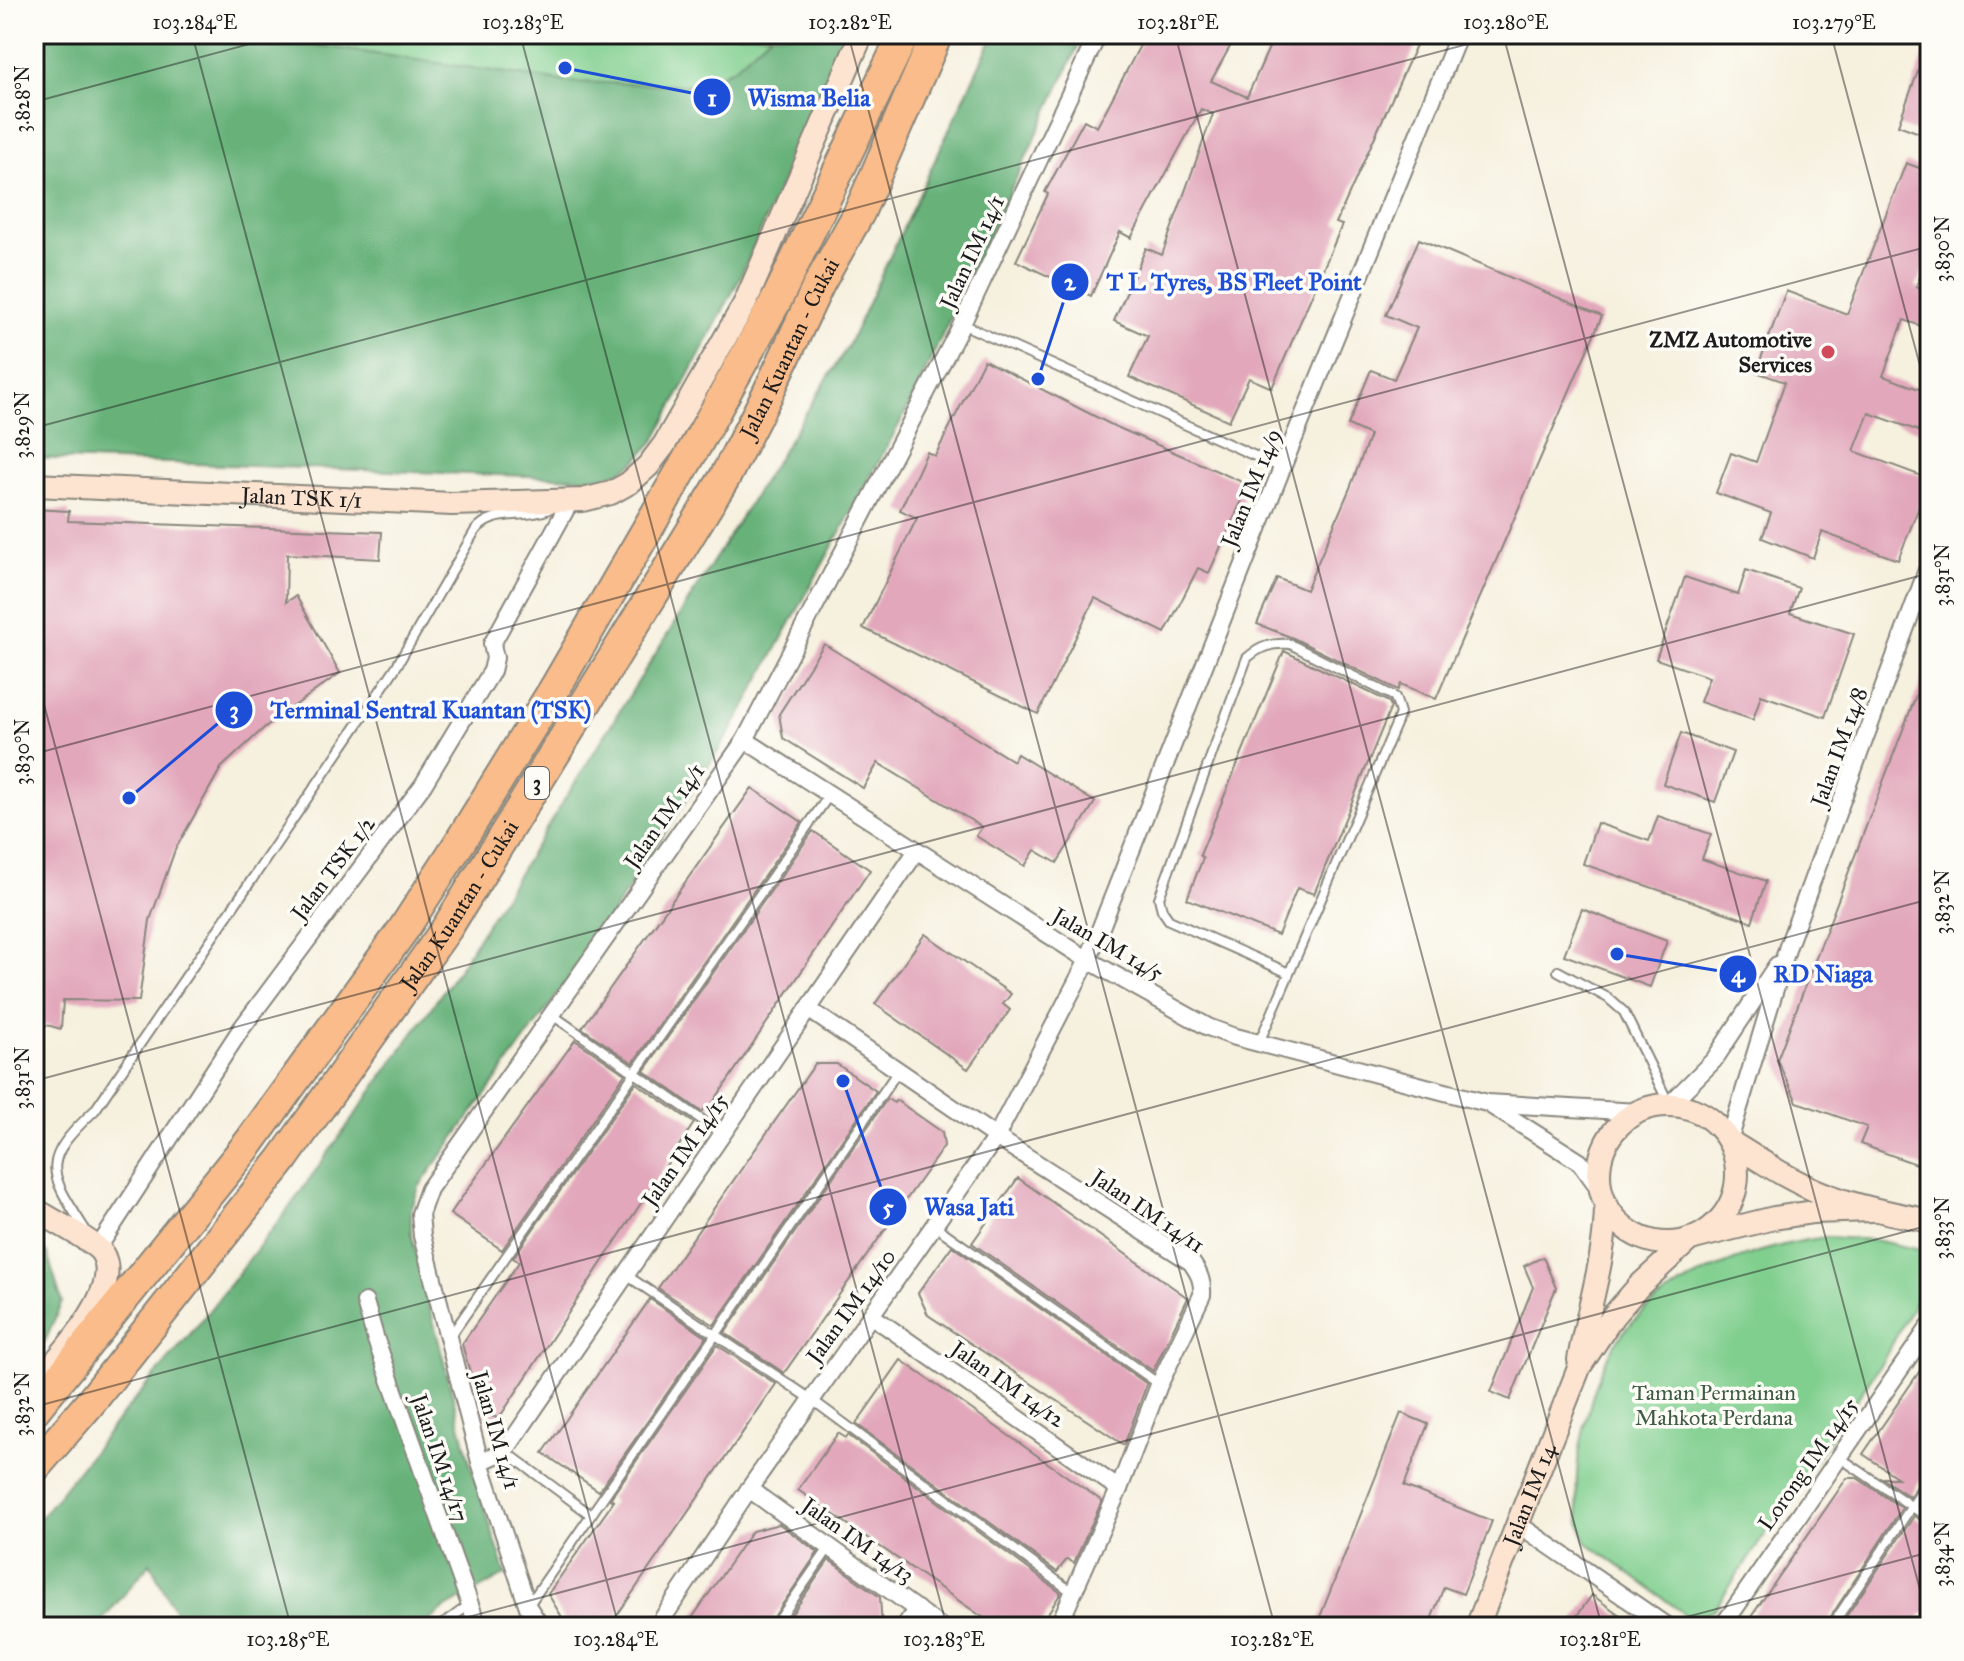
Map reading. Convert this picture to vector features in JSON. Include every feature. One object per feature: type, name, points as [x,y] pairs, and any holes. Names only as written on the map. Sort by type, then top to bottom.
[{"type":"highway","name":"Jalan Kuantan - Cukai","points":[[34,1410],[249,1143],[403,930],[458,845],[562,675],[777,299],[904,34]]},
{"type":"highway","name":"Jalan Kuantan - Cukai","points":[[34,1468],[90,1403],[282,1160],[447,928],[725,477],[819,284],[859,213],[937,34]]},
{"type":"street","name":"Jalan TSK 1/1","points":[[34,485],[452,504],[583,500],[611,493],[629,483],[648,466],[679,421],[745,303],[862,34]]},
{"type":"street","name":"Jalan IM 14/1","points":[[541,1627],[528,1607],[480,1462],[422,1236],[420,1214],[429,1189],[745,740],[962,324],[1098,34]]},
{"type":"street","name":"Jalan IM 14/9","points":[[1088,960],[1282,468],[1459,34]]},
{"type":"street","name":"Jalan TSK 1/2","points":[[98,1248],[241,1029],[423,785],[492,671],[495,658],[492,644],[571,500]]},
{"type":"street","name":"Jalan IM 14/8","points":[[1729,1141],[1788,946],[1930,562]]},
{"type":"street","name":"Jalan IM 14/5","points":[[745,740],[1088,960],[1208,1027],[1487,1103]]},
{"type":"street","name":"Jalan IM 14/15","points":[[505,1451],[916,852]]},
{"type":"street","name":"Jalan IM 14/8","points":[[1669,1105],[1714,1060],[1788,946]]},
{"type":"street","name":"Jalan IM 14/10","points":[[657,1627],[811,1399],[996,1137],[1088,960]]},
{"type":"street","name":"Jalan IM 14/11","points":[[808,1009],[996,1137],[1191,1262],[1199,1273],[1203,1283],[1202,1295],[1159,1385],[1119,1489]]},
{"type":"street","points":[[1487,1103],[1580,1162],[1623,1226],[1648,1240],[1676,1243],[1784,1216],[1872,1210]]},
{"type":"street","points":[[1487,1103],[1638,1112],[1669,1105],[1685,1107],[1713,1122],[1729,1141],[1794,1180],[1828,1196],[1872,1210],[1930,1221]]},
{"type":"street","points":[[1581,1363],[1585,1324],[1603,1247],[1600,1160],[1606,1145],[1625,1121],[1638,1112]]},
{"type":"street","points":[[1581,1363],[1613,1316],[1639,1286],[1690,1239],[1718,1221],[1735,1191],[1738,1174],[1729,1141]]},
{"type":"street","points":[[34,1209],[98,1248],[106,1266],[103,1287],[87,1321],[34,1386]]},
{"type":"street","name":"Jalan IM 14/17","points":[[365,1302],[478,1627]]},
{"type":"street","name":"Jalan IM 14/12","points":[[872,1316],[1119,1489]]},
{"type":"street","name":"Lorong IM 14/15","points":[[1722,1627],[1930,1326]]},
{"type":"street","name":"Jalan IM 14","points":[[1477,1627],[1581,1363]]},
{"type":"street","points":[[480,1462],[505,1451]]},
{"type":"street","name":"Jalan IM 14/13","points":[[749,1489],[941,1627]]},
{"type":"street","points":[[1058,1627],[1119,1489]]},
{"type":"street","points":[[1518,1524],[1668,1627]]},
{"type":"street","points":[[904,1627],[917,1609]]},
{"type":"street","points":[[1926,1627],[1930,1622]]},
{"type":"lane","points":[[962,324],[1282,468]]},
{"type":"lane","points":[[98,1248],[64,1198],[56,1179],[54,1160],[62,1143],[95,1110],[370,706],[480,524],[498,516],[539,514],[571,500]]},
{"type":"lane","points":[[1259,1042],[1289,973],[1400,713],[1395,697],[1290,644],[1273,643],[1258,648],[1247,658],[1159,898],[1169,920],[1289,973]]},
{"type":"lane","points":[[448,1339],[830,794]]},
{"type":"lane","points":[[1558,971],[1608,998],[1624,1012],[1669,1105]]},
{"type":"lane","points":[[551,1014],[723,1135]]},
{"type":"lane","points":[[528,1607],[898,1071]]},
{"type":"lane","points":[[935,1226],[1159,1385]]},
{"type":"lane","points":[[626,1275],[811,1399],[1072,1592]]},
{"type":"lane","points":[[505,1451],[591,1515]]},
{"type":"lane","points":[[1839,1457],[1930,1519]]},
{"type":"lane","points":[[1831,1627],[1930,1479]]},
{"type":"lane","points":[[774,1627],[829,1548]]},
{"type":"lane","points":[[439,1627],[469,1605]]},
{"type":"green space","points":[[34,34],[238,34],[568,82],[685,85],[709,80],[733,69],[771,34],[846,34],[741,276],[655,440],[634,463],[619,472],[581,478],[34,458]]},
{"type":"green space","points":[[169,34],[806,34],[705,114]]},
{"type":"green space","points":[[994,34],[1084,34],[907,410],[733,728],[578,966],[419,1187],[411,1210],[411,1234],[470,1463],[506,1574],[444,1609],[422,1627],[183,1627],[150,1563],[97,1627],[34,1627],[34,1526],[289,1208],[458,970],[849,344]]},
{"type":"green space","name":"Taman Permainan Mahkota Perdana","points":[[1827,1237],[1874,1240],[1930,1252],[1930,1275],[1882,1362],[1713,1611],[1690,1618],[1586,1542],[1577,1502],[1577,1474],[1583,1433],[1596,1386],[1617,1341],[1635,1319],[1658,1300],[1683,1284],[1741,1258],[1771,1248]]},
{"type":"green space","points":[[34,1244],[47,1253],[62,1302],[47,1337],[34,1354]]},
{"type":"building","points":[[1146,34],[1237,34],[1211,81],[1247,97],[1275,34],[1421,34],[1336,223],[1342,225],[1272,388],[1249,378],[1229,421],[1129,377],[1148,336],[1114,321],[1146,248],[1162,255],[1213,114],[1201,109],[1131,238],[1120,232],[1091,296],[1016,261],[1048,194],[1045,192],[1084,120],[1097,127]]},
{"type":"building","points":[[1930,45],[1930,137],[1898,125]]},
{"type":"building","points":[[1906,163],[1930,172],[1930,252],[1916,287],[1930,293],[1930,329],[1904,320],[1883,376],[1930,393],[1930,435],[1869,413],[1854,451],[1930,479],[1898,560],[1822,532],[1813,558],[1762,538],[1771,513],[1716,493],[1731,453],[1756,462],[1785,382],[1756,372],[1786,291],[1847,314]]},
{"type":"building","points":[[1419,239],[1602,316],[1436,699],[1401,684],[1398,690],[1293,638],[1257,624],[1277,578],[1306,590],[1350,488],[1370,435],[1348,425],[1371,370],[1394,379],[1417,328],[1386,315]]},
{"type":"building","points":[[984,360],[1112,425],[1249,485],[1209,573],[1198,568],[1165,633],[1095,598],[1038,714],[863,628],[917,518],[900,510],[927,452],[935,456]]},
{"type":"building","points":[[34,509],[69,511],[68,521],[382,532],[380,559],[287,554],[286,602],[296,596],[340,673],[265,727],[221,768],[175,850],[150,920],[139,1001],[63,1000],[61,1029],[47,1025],[34,1030]]},
{"type":"building","points":[[1746,570],[1799,588],[1790,613],[1854,634],[1825,717],[1761,695],[1753,720],[1700,702],[1709,677],[1656,659],[1685,577],[1738,595]]},
{"type":"building","points":[[824,644],[1013,761],[1017,754],[1095,802],[1057,863],[1035,850],[1025,866],[976,836],[982,827],[878,763],[863,788],[783,738],[779,714]]},
{"type":"building","points":[[1284,651],[1389,702],[1391,707],[1314,894],[1297,888],[1278,935],[1187,899],[1203,858],[1200,855]]},
{"type":"building","points":[[1928,664],[1930,1169],[1860,1144],[1867,1127],[1797,1102],[1777,1060]]},
{"type":"building","points":[[1681,733],[1733,752],[1715,802],[1663,784]]},
{"type":"building","points":[[752,788],[802,822],[633,1063],[582,1028]]},
{"type":"building","points":[[1658,816],[1711,834],[1702,859],[1766,881],[1752,922],[1583,864],[1597,823],[1649,841]]},
{"type":"building","points":[[813,831],[870,870],[708,1110],[705,1108],[702,1112],[644,1071]]},
{"type":"building","points":[[1582,909],[1667,941],[1650,987],[1564,955]]},
{"type":"building","points":[[925,934],[1011,994],[1003,1004],[1010,1010],[968,1069],[875,1004]]},
{"type":"building","points":[[575,1040],[625,1074],[502,1250],[450,1214]]},
{"type":"building","points":[[815,1064],[837,1064],[876,1091],[714,1325],[658,1288]]},
{"type":"building","points":[[636,1083],[694,1123],[499,1418],[482,1414],[462,1344],[519,1262],[513,1258]]},
{"type":"building","points":[[887,1099],[894,1103],[896,1100],[942,1132],[944,1146],[784,1373],[725,1333]]},
{"type":"building","points":[[1018,1178],[1188,1298],[1153,1371],[972,1243]]},
{"type":"building","points":[[952,1246],[1147,1384],[1124,1445],[928,1315],[918,1293]]},
{"type":"building","points":[[1543,1257],[1556,1288],[1510,1400],[1491,1392],[1533,1287],[1524,1266]]},
{"type":"building","points":[[650,1299],[706,1337],[599,1491],[543,1453]]},
{"type":"building","points":[[717,1345],[776,1384],[609,1627],[568,1627],[548,1594]]},
{"type":"building","points":[[1930,1356],[1930,1472],[1924,1475],[1910,1497],[1882,1478],[1898,1478],[1863,1454]]},
{"type":"building","points":[[901,1360],[1102,1501],[1074,1563],[1067,1559],[1057,1572],[856,1424]]},
{"type":"building","points":[[1401,1413],[1428,1424],[1404,1486],[1492,1521],[1463,1594],[1444,1587],[1428,1627],[1316,1627]]},
{"type":"building","points":[[838,1433],[846,1438],[848,1435],[1061,1593],[1039,1627],[997,1627],[798,1490]]},
{"type":"building","points":[[1847,1478],[1857,1478],[1902,1508],[1824,1627],[1744,1627]]},
{"type":"building","points":[[1914,1516],[1930,1526],[1930,1609],[1921,1615],[1915,1627],[1839,1627]]},
{"type":"building","points":[[779,1524],[818,1552],[767,1627],[686,1627],[752,1531]]},
{"type":"building","points":[[829,1560],[880,1597],[882,1627],[783,1627]]},
{"type":"building","points":[[1592,1595],[1617,1613],[1638,1627],[1569,1627]]},
{"type":"place","name":"Wisma Belia","points":[[565,68]]},
{"type":"place","name":"ZMZ Automotive Services","points":[[1828,352]]},
{"type":"place","name":"T L Tyres, BS Fleet Point","points":[[1038,379]]},
{"type":"place","name":"Terminal Sentral Kuantan (TSK)","points":[[129,798]]},
{"type":"place","name":"RD Niaga","points":[[1617,954]]},
{"type":"place","name":"Wasa Jati","points":[[843,1081]]}]
